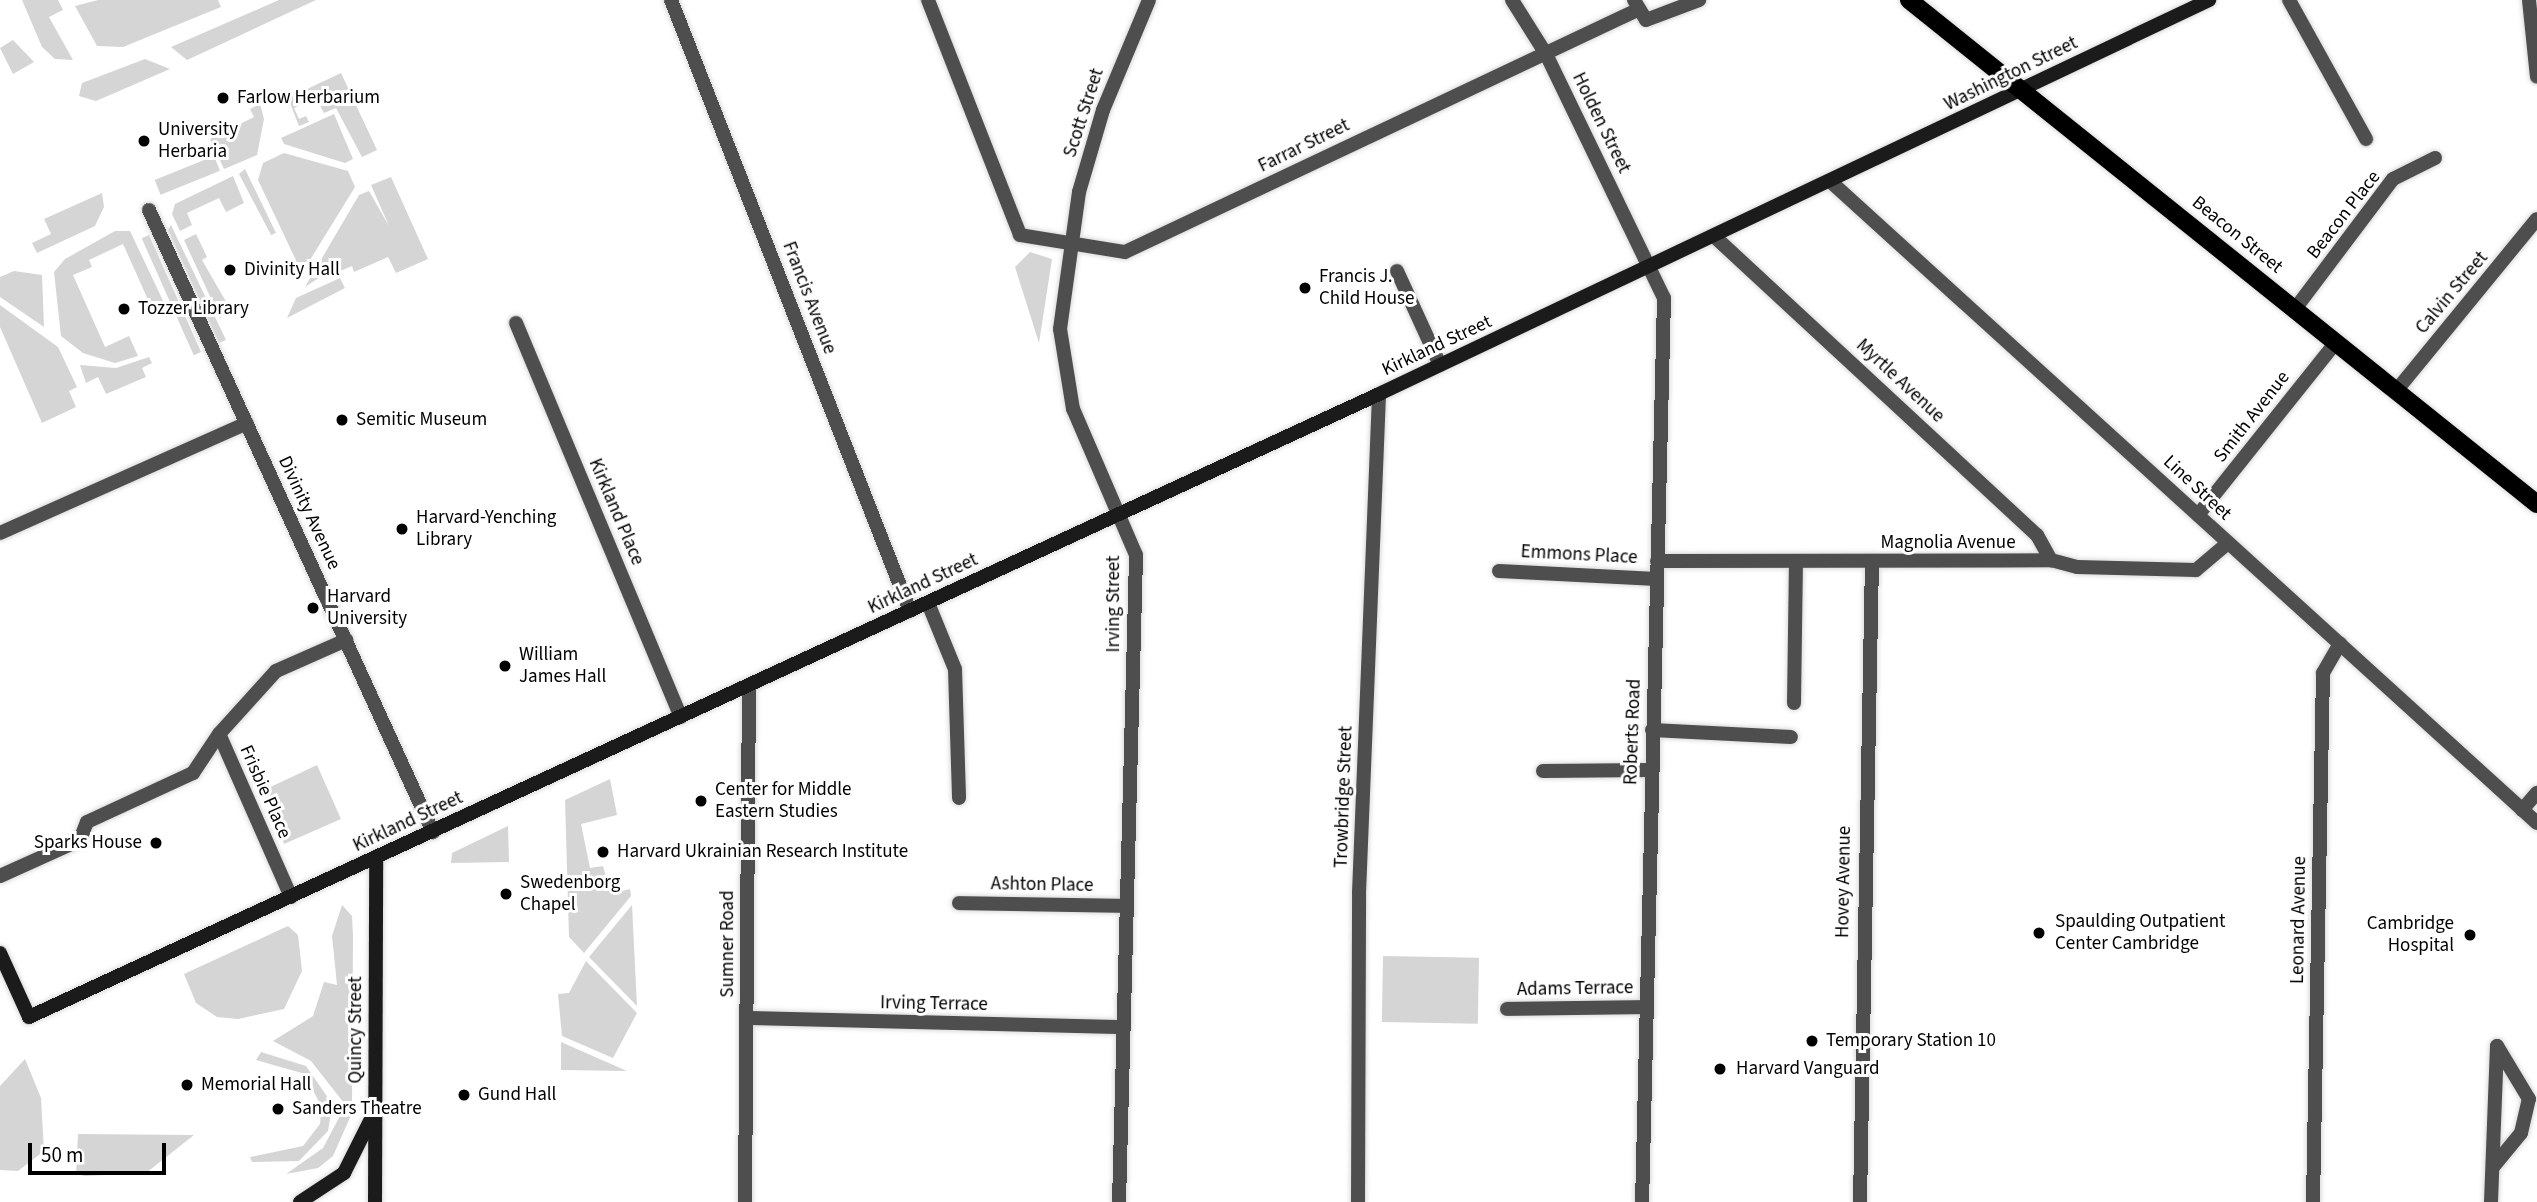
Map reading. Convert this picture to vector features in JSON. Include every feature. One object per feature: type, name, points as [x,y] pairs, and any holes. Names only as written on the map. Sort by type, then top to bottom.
[{"type":"main road","name":"Beacon Street","points":[[1909,0],[2537,505]]},
{"type":"main road","name":"Washington Street","points":[[1830,181],[2024,91],[2209,0]]},
{"type":"main road","name":"Kirkland Street","points":[[0,953],[29,1017],[1379,394],[1830,181]]},
{"type":"main road","name":"Quincy Street","points":[[375,1202],[376,858]]},
{"type":"main road","points":[[300,1202],[333,1185],[348,1169],[375,1102]]},
{"type":"street","name":"Francis Avenue","points":[[671,0],[910,611]]},
{"type":"street","points":[[928,0],[1020,235],[1074,244]]},
{"type":"street","name":"Scott Street","points":[[1074,244],[1079,194],[1103,110],[1149,0]]},
{"type":"street","name":"Holden Street","points":[[1512,0],[1546,54],[1648,268]]},
{"type":"street","points":[[1635,6],[1646,20],[1657,20],[1699,0]]},
{"type":"street","points":[[2290,0],[2366,139]]},
{"type":"street","points":[[2529,0],[2537,77]]},
{"type":"street","name":"Farrar Street","points":[[1074,244],[1125,252],[1546,54],[1635,6]]},
{"type":"street","name":"Beacon Place","points":[[2295,309],[2393,179],[2435,158]]},
{"type":"street","name":"Line Street","points":[[1830,181],[2537,823]]},
{"type":"street","name":"Divinity Avenue","points":[[149,210],[433,832]]},
{"type":"street","name":"Calvin Street","points":[[2396,391],[2537,219]]},
{"type":"street","name":"Myrtle Avenue","points":[[1714,237],[2037,535],[2051,559]]},
{"type":"street","name":"Irving Street","points":[[1074,244],[1060,330],[1063,368],[1073,409],[1121,513],[1136,555],[1120,1027],[1119,1202]]},
{"type":"street","name":"Roberts Road","points":[[1642,1202],[1644,1007],[1664,299],[1648,268]]},
{"type":"street","points":[[1397,271],[1440,365]]},
{"type":"street","name":"Kirkland Place","points":[[516,323],[681,717]]},
{"type":"street","name":"Smith Avenue","points":[[2198,515],[2336,342]]},
{"type":"street","name":"Trowbridge Street","points":[[1358,1202],[1359,893],[1379,394]]},
{"type":"street","points":[[0,533],[247,423]]},
{"type":"street","name":"Magnolia Avenue","points":[[1657,561],[2051,559],[2077,567],[2196,570],[2228,543]]},
{"type":"street","points":[[1794,703],[1796,561]]},
{"type":"street","name":"Hovey Avenue","points":[[1860,1202],[1872,562]]},
{"type":"street","name":"Emmons Place","points":[[1499,571],[1657,579]]},
{"type":"street","points":[[928,603],[955,670],[958,798]]},
{"type":"street","name":"Frisbie Place","points":[[291,897],[219,734],[276,671],[346,640]]},
{"type":"street","name":"Leonard Avenue","points":[[2314,1202],[2323,673],[2340,644]]},
{"type":"street","name":"Sumner Road","points":[[744,1202],[749,685]]},
{"type":"street","points":[[1652,730],[1791,737]]},
{"type":"street","points":[[0,876],[80,840],[87,822],[193,773],[219,734]]},
{"type":"street","points":[[1543,771],[1651,770]]},
{"type":"street","points":[[2522,810],[2537,793]]},
{"type":"street","name":"Ashton Place","points":[[959,903],[1125,906]]},
{"type":"street","name":"Adams Terrace","points":[[1507,1009],[1644,1007]]},
{"type":"street","name":"Irving Terrace","points":[[747,1018],[1120,1027]]},
{"type":"street","points":[[2491,1202],[2497,1046],[2529,1099],[2521,1133],[2493,1167]]},
{"type":"shaded area","points":[[22,0],[58,0],[63,10],[49,17],[73,60],[55,59],[42,47]]},
{"type":"shaded area","points":[[98,0],[218,0],[221,7],[123,47],[97,46],[75,6]]},
{"type":"shaded area","points":[[279,0],[316,0],[187,60],[171,47]]},
{"type":"shaded area","points":[[13,40],[34,62],[13,74],[0,48]]},
{"type":"shaded area","points":[[145,59],[170,69],[96,101],[79,96],[82,83]]},
{"type":"shaded area","points":[[341,73],[377,150],[362,157],[336,108],[324,113],[316,98],[294,108],[299,119],[306,116],[309,122],[299,126],[288,98]]},
{"type":"shaded area","points":[[260,104],[264,119],[257,155],[224,169],[210,139],[254,117],[250,109]]},
{"type":"shaded area","points":[[334,114],[353,159],[345,163],[284,144],[281,138]]},
{"type":"shaded area","points":[[284,153],[348,171],[355,187],[302,273],[258,180],[263,163]]},
{"type":"shaded area","points":[[214,156],[220,171],[161,195],[155,180]]},
{"type":"shaded area","points":[[245,169],[276,233],[271,235],[239,174]]},
{"type":"shaded area","points":[[233,176],[244,203],[226,212],[219,198],[187,213],[192,225],[180,231],[172,214],[175,204]]},
{"type":"shaded area","points":[[391,177],[428,259],[396,273],[388,257],[354,272],[352,266],[338,272],[335,267],[305,287],[359,195],[369,191],[389,226],[371,185]]},
{"type":"shaded area","points":[[102,193],[104,207],[95,226],[37,253],[32,243],[51,234],[44,219]]},
{"type":"shaded area","points":[[171,225],[226,340],[219,343],[168,230]]},
{"type":"shaded area","points":[[115,231],[130,231],[166,307],[154,313],[123,244],[89,260],[92,267],[73,275],[105,347],[129,336],[138,356],[115,363],[83,353],[61,336],[54,272],[65,259]]},
{"type":"shaded area","points":[[196,234],[207,257],[202,260],[232,312],[220,318],[184,240]]},
{"type":"shaded area","points":[[149,235],[201,352],[194,355],[142,238]]},
{"type":"shaded area","points":[[1030,252],[1052,259],[1039,343],[1015,267]]},
{"type":"shaded area","points":[[14,271],[42,275],[44,327],[0,297],[0,277]]},
{"type":"shaded area","points":[[340,278],[345,288],[287,318],[296,298]]},
{"type":"shaded area","points":[[0,305],[58,347],[77,387],[69,391],[76,407],[42,423],[0,327]]},
{"type":"shaded area","points":[[149,357],[152,363],[142,368],[146,377],[106,394],[98,377],[86,383],[80,365],[116,368]]},
{"type":"shaded area","points":[[317,765],[341,819],[284,844],[271,803],[260,792]]},
{"type":"shaded area","points":[[610,779],[617,815],[581,824],[590,868],[603,866],[611,894],[630,889],[631,896],[584,953],[569,937],[565,800]]},
{"type":"shaded area","points":[[508,826],[509,862],[451,863],[452,853]]},
{"type":"shaded area","points":[[342,905],[352,916],[353,936],[352,1106],[347,1107],[311,1061],[273,1041],[313,1016],[324,982],[337,985],[332,936]]},
{"type":"shaded area","points":[[632,905],[637,1006],[589,957]]},
{"type":"shaded area","points":[[288,926],[298,935],[302,971],[284,1009],[238,1019],[217,1017],[196,1003],[184,974]]},
{"type":"shaded area","points":[[1383,956],[1479,958],[1478,1024],[1382,1022]]},
{"type":"shaded area","points":[[586,961],[637,1013],[613,1058],[562,1036],[558,994],[569,993]]},
{"type":"shaded area","points":[[561,1042],[627,1071],[561,1070]]},
{"type":"shaded area","points":[[261,1052],[306,1066],[333,1105],[321,1106],[305,1074],[256,1060]]},
{"type":"shaded area","points":[[25,1059],[41,1098],[44,1151],[18,1171],[0,1170],[0,1086]]},
{"type":"shaded area","points":[[321,1112],[331,1113],[328,1131],[299,1161],[252,1162],[250,1157],[303,1146],[320,1124]]},
{"type":"shaded area","points":[[352,1113],[333,1156],[318,1168],[286,1174],[323,1148],[341,1114]]},
{"type":"shaded area","points":[[78,1134],[194,1135],[146,1173],[85,1176],[76,1174]]},
{"type":"place","name":"Farlow Herbarium","points":[[223,98]]},
{"type":"place","name":"University Herbaria","points":[[144,141]]},
{"type":"place","name":"Divinity Hall","points":[[230,270]]},
{"type":"place","name":"Francis J. Child House","points":[[1305,288]]},
{"type":"place","name":"Tozzer Library","points":[[124,309]]},
{"type":"place","name":"Semitic Museum","points":[[342,420]]},
{"type":"place","name":"Harvard-Yenching Library","points":[[402,529]]},
{"type":"place","name":"Harvard University","points":[[313,608]]},
{"type":"place","name":"William James Hall","points":[[505,666]]},
{"type":"place","name":"Center for Middle Eastern Studies","points":[[701,801]]},
{"type":"place","name":"Sparks House","points":[[156,843]]},
{"type":"place","name":"Harvard Ukrainian Research Institute","points":[[603,852]]},
{"type":"place","name":"Swedenborg Chapel","points":[[506,894]]},
{"type":"place","name":"Spaulding Outpatient Center Cambridge","points":[[2039,933]]},
{"type":"place","name":"Cambridge Hospital","points":[[2470,935]]},
{"type":"place","name":"Temporary Station 10","points":[[1812,1041]]},
{"type":"place","name":"Harvard Vanguard","points":[[1720,1069]]},
{"type":"place","name":"Memorial Hall","points":[[187,1085]]},
{"type":"place","name":"Gund Hall","points":[[464,1095]]},
{"type":"place","name":"Sanders Theatre","points":[[278,1109]]}]
